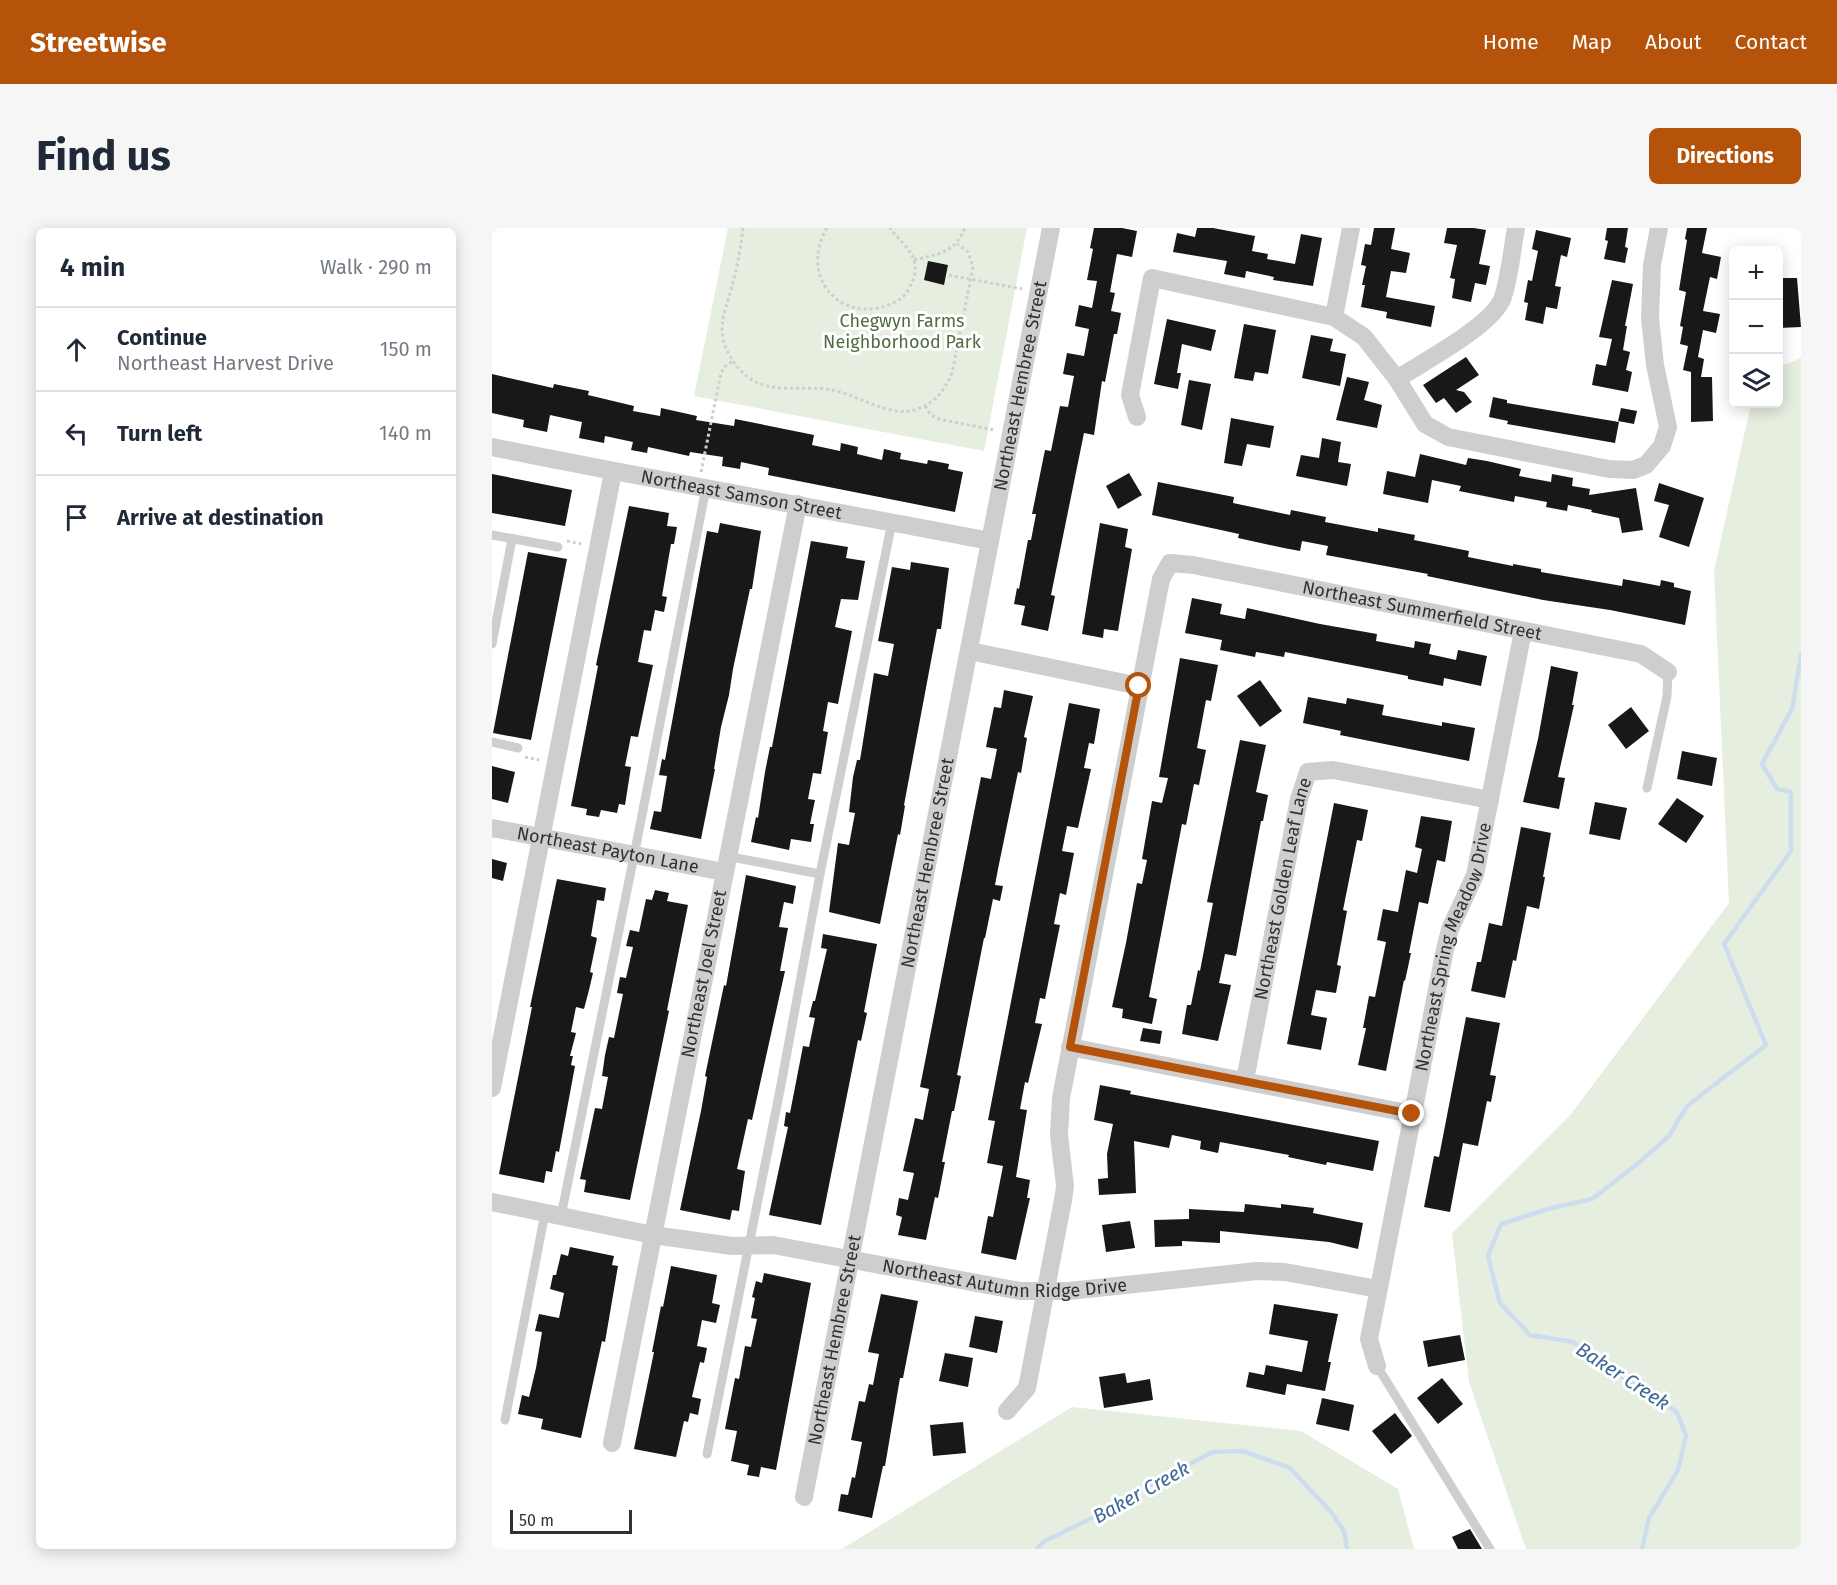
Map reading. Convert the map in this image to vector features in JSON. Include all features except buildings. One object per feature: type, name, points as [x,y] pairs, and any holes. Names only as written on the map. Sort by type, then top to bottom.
[{"type":"street","name":"Northeast Hembree Street","points":[[804,1497],[1051,228]]},
{"type":"street","points":[[1334,316],[1351,228]]},
{"type":"street","points":[[1397,379],[1485,322],[1497,309],[1503,297],[1516,228]]},
{"type":"street","points":[[1137,417],[1130,395],[1152,278],[1334,316],[1364,337],[1397,379],[1425,424],[1448,437],[1609,469],[1633,470],[1646,465],[1662,446],[1668,427],[1655,365],[1650,318],[1653,265],[1659,228]]},
{"type":"street","name":"Northeast Samson Street","points":[[492,447],[613,472],[798,504],[990,541]]},
{"type":"street","points":[[492,1088],[613,472]]},
{"type":"street","name":"Northeast Joel Street","points":[[612,1443],[798,504]]},
{"type":"street","name":"Northeast Summerfield Street","points":[[1139,686],[1161,579],[1170,563],[1193,565],[1641,654],[1668,672]]},
{"type":"street","name":"Northeast Spring Meadow Drive","points":[[1377,1366],[1369,1339],[1377,1289],[1444,954],[1450,929],[1475,875],[1523,631]]},
{"type":"street","points":[[970,651],[1139,686],[1058,1118],[1065,1186],[1026,1388],[1007,1411]]},
{"type":"street","name":"Northeast Golden Leaf Lane","points":[[1245,1080],[1299,799],[1308,772],[1333,770],[1490,800]]},
{"type":"street","name":"Northeast Payton Lane","points":[[492,828],[634,856],[725,864]]},
{"type":"street","points":[[1070,1047],[1412,1114]]},
{"type":"street","name":"Northeast Autumn Ridge Drive","points":[[492,1202],[652,1235],[732,1246],[773,1245],[1020,1291],[1045,1292],[1257,1271],[1285,1272],[1377,1289]]},
{"type":"lane","points":[[505,1420],[634,856],[702,488]]},
{"type":"lane","points":[[706,1454],[892,522]]},
{"type":"lane","points":[[492,535],[558,547]]},
{"type":"lane","points":[[492,644],[512,539]]},
{"type":"lane","points":[[1647,788],[1667,696],[1668,672]]},
{"type":"lane","points":[[492,742],[518,748]]},
{"type":"lane","points":[[725,864],[820,874]]},
{"type":"lane","points":[[1377,1366],[1490,1549]]},
{"type":"path","points":[[743,228],[733,283],[722,320],[725,346],[743,374],[755,382],[768,386],[819,387],[834,390],[897,412],[911,411],[939,397],[952,373],[973,267],[968,252],[957,244]]},
{"type":"path","points":[[827,228],[819,244],[816,258],[819,275],[825,288],[834,297],[846,306],[862,310],[875,309],[898,301],[913,281],[914,260],[890,228]]},
{"type":"path","points":[[914,260],[940,254],[957,244],[965,228]]},
{"type":"path","points":[[949,275],[1039,292]]},
{"type":"path","points":[[702,488],[721,373],[724,367],[733,361]]},
{"type":"path","points":[[925,406],[931,415],[939,419],[1012,433]]},
{"type":"path","points":[[558,547],[563,540],[598,547]]},
{"type":"path","points":[[518,748],[520,756],[556,763]]},
{"type":"green space","name":"Chegwyn Farms Neighborhood Park","points":[[728,228],[1027,228],[984,451],[694,396]]},
{"type":"green space","points":[[1801,358],[1801,1549],[1526,1549],[1469,1382],[1452,1233],[1571,1114],[1729,903],[1714,571],[1750,408],[1783,408],[1783,365]]},
{"type":"green space","points":[[1072,1407],[1301,1431],[1398,1489],[1414,1549],[842,1549]]},
{"type":"waterway","name":"Baker Creek","points":[[1642,1549],[1649,1518],[1678,1470],[1686,1436],[1677,1412],[1573,1342],[1530,1335],[1500,1303],[1488,1256],[1501,1224],[1548,1209],[1592,1199],[1669,1136],[1687,1106],[1766,1045],[1724,944],[1791,851],[1791,792],[1777,789],[1762,764],[1792,709],[1801,655]]},
{"type":"waterway","name":"Baker Creek","points":[[1037,1549],[1043,1542],[1116,1506],[1147,1486],[1213,1452],[1243,1451],[1290,1468],[1331,1512],[1344,1531],[1347,1549]]},
{"type":"route","points":[[1139,686],[1070,1047],[1412,1114]]}]
